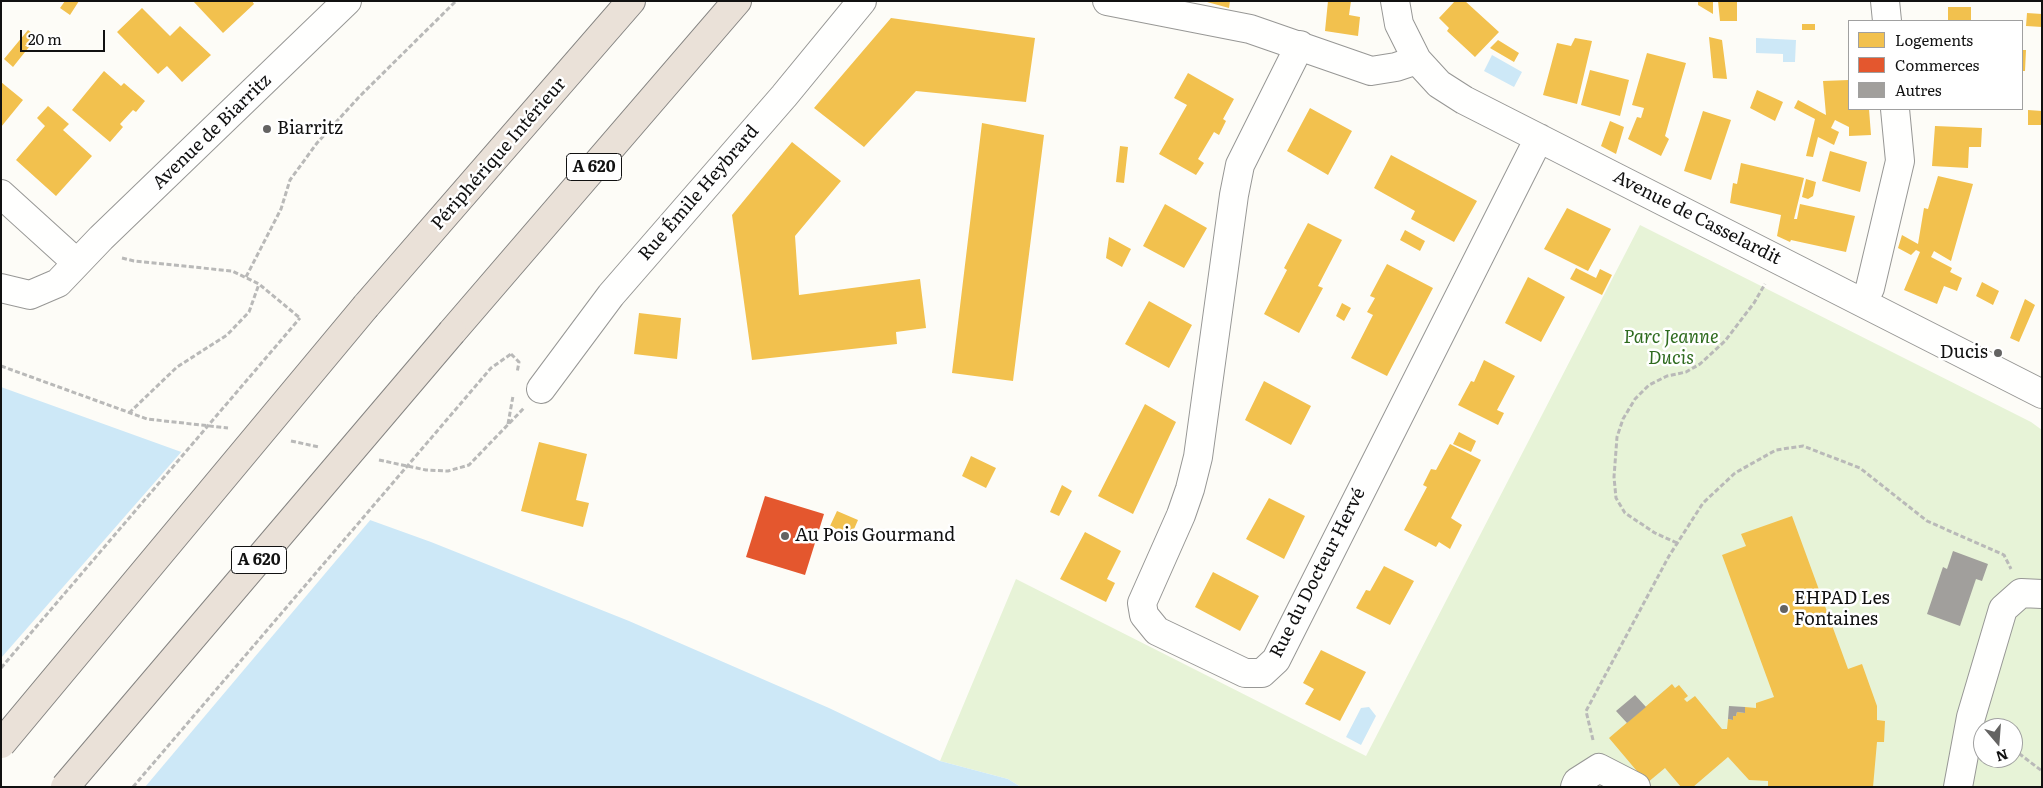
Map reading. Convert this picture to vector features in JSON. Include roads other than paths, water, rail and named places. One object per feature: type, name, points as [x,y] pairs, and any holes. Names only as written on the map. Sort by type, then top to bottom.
[{"type":"highway","name":"Périphérique Intérieur","points":[[1,744],[366,306],[631,1]]},
{"type":"highway","name":"A 620","points":[[65,787],[736,1]]},
{"type":"street","name":"Avenue de Biarritz","points":[[1,288],[30,295],[41,292],[58,282],[347,1]]},
{"type":"street","name":"Rue Émile Heybrard","points":[[541,389],[611,295],[784,96],[862,1]]},
{"type":"street","points":[[1107,1],[1250,28],[1371,71],[1396,68],[1417,60]]},
{"type":"street","name":"Avenue de Casselardit","points":[[1395,1],[1399,24],[1417,60],[1439,84],[1464,100],[2042,394]]},
{"type":"street","points":[[1885,1],[1887,20]]},
{"type":"street","name":"Rue du Docteur Hervé","points":[[1300,46],[1240,165],[1234,195],[1198,457],[1181,515],[1142,603],[1144,615],[1157,631],[1245,673],[1262,673],[1276,660],[1539,138]]},
{"type":"street","points":[[1862,302],[1870,288],[1900,161],[1895,110]]},
{"type":"street","points":[[1,194],[77,263]]},
{"type":"street","points":[[1958,787],[1971,717],[2003,609],[2032,593]]},
{"type":"street","points":[[1575,787],[1577,782],[1599,768],[1636,787]]},
{"type":"water","points":[[1756,38],[1796,40],[1795,62],[1783,62],[1783,54],[1756,53]]},
{"type":"water","points":[[1492,55],[1522,72],[1514,87],[1484,71]]},
{"type":"water","points":[[1,387],[431,542],[629,621],[829,708],[940,761],[1008,779],[1021,787],[1,787]]},
{"type":"water","points":[[1369,707],[1376,716],[1361,745],[1346,737],[1361,708]]},
{"type":"place","name":"Biarritz","points":[[267,129]]},
{"type":"place","name":"Ducis","points":[[1998,353]]},
{"type":"place","name":"Au Pois Gourmand","points":[[785,536]]},
{"type":"place","name":"EHPAD Les Fontaines","points":[[1784,609]]},
{"type":"park label","name":"Parc Jeanne Ducis","points":[[1671,348]]}]
